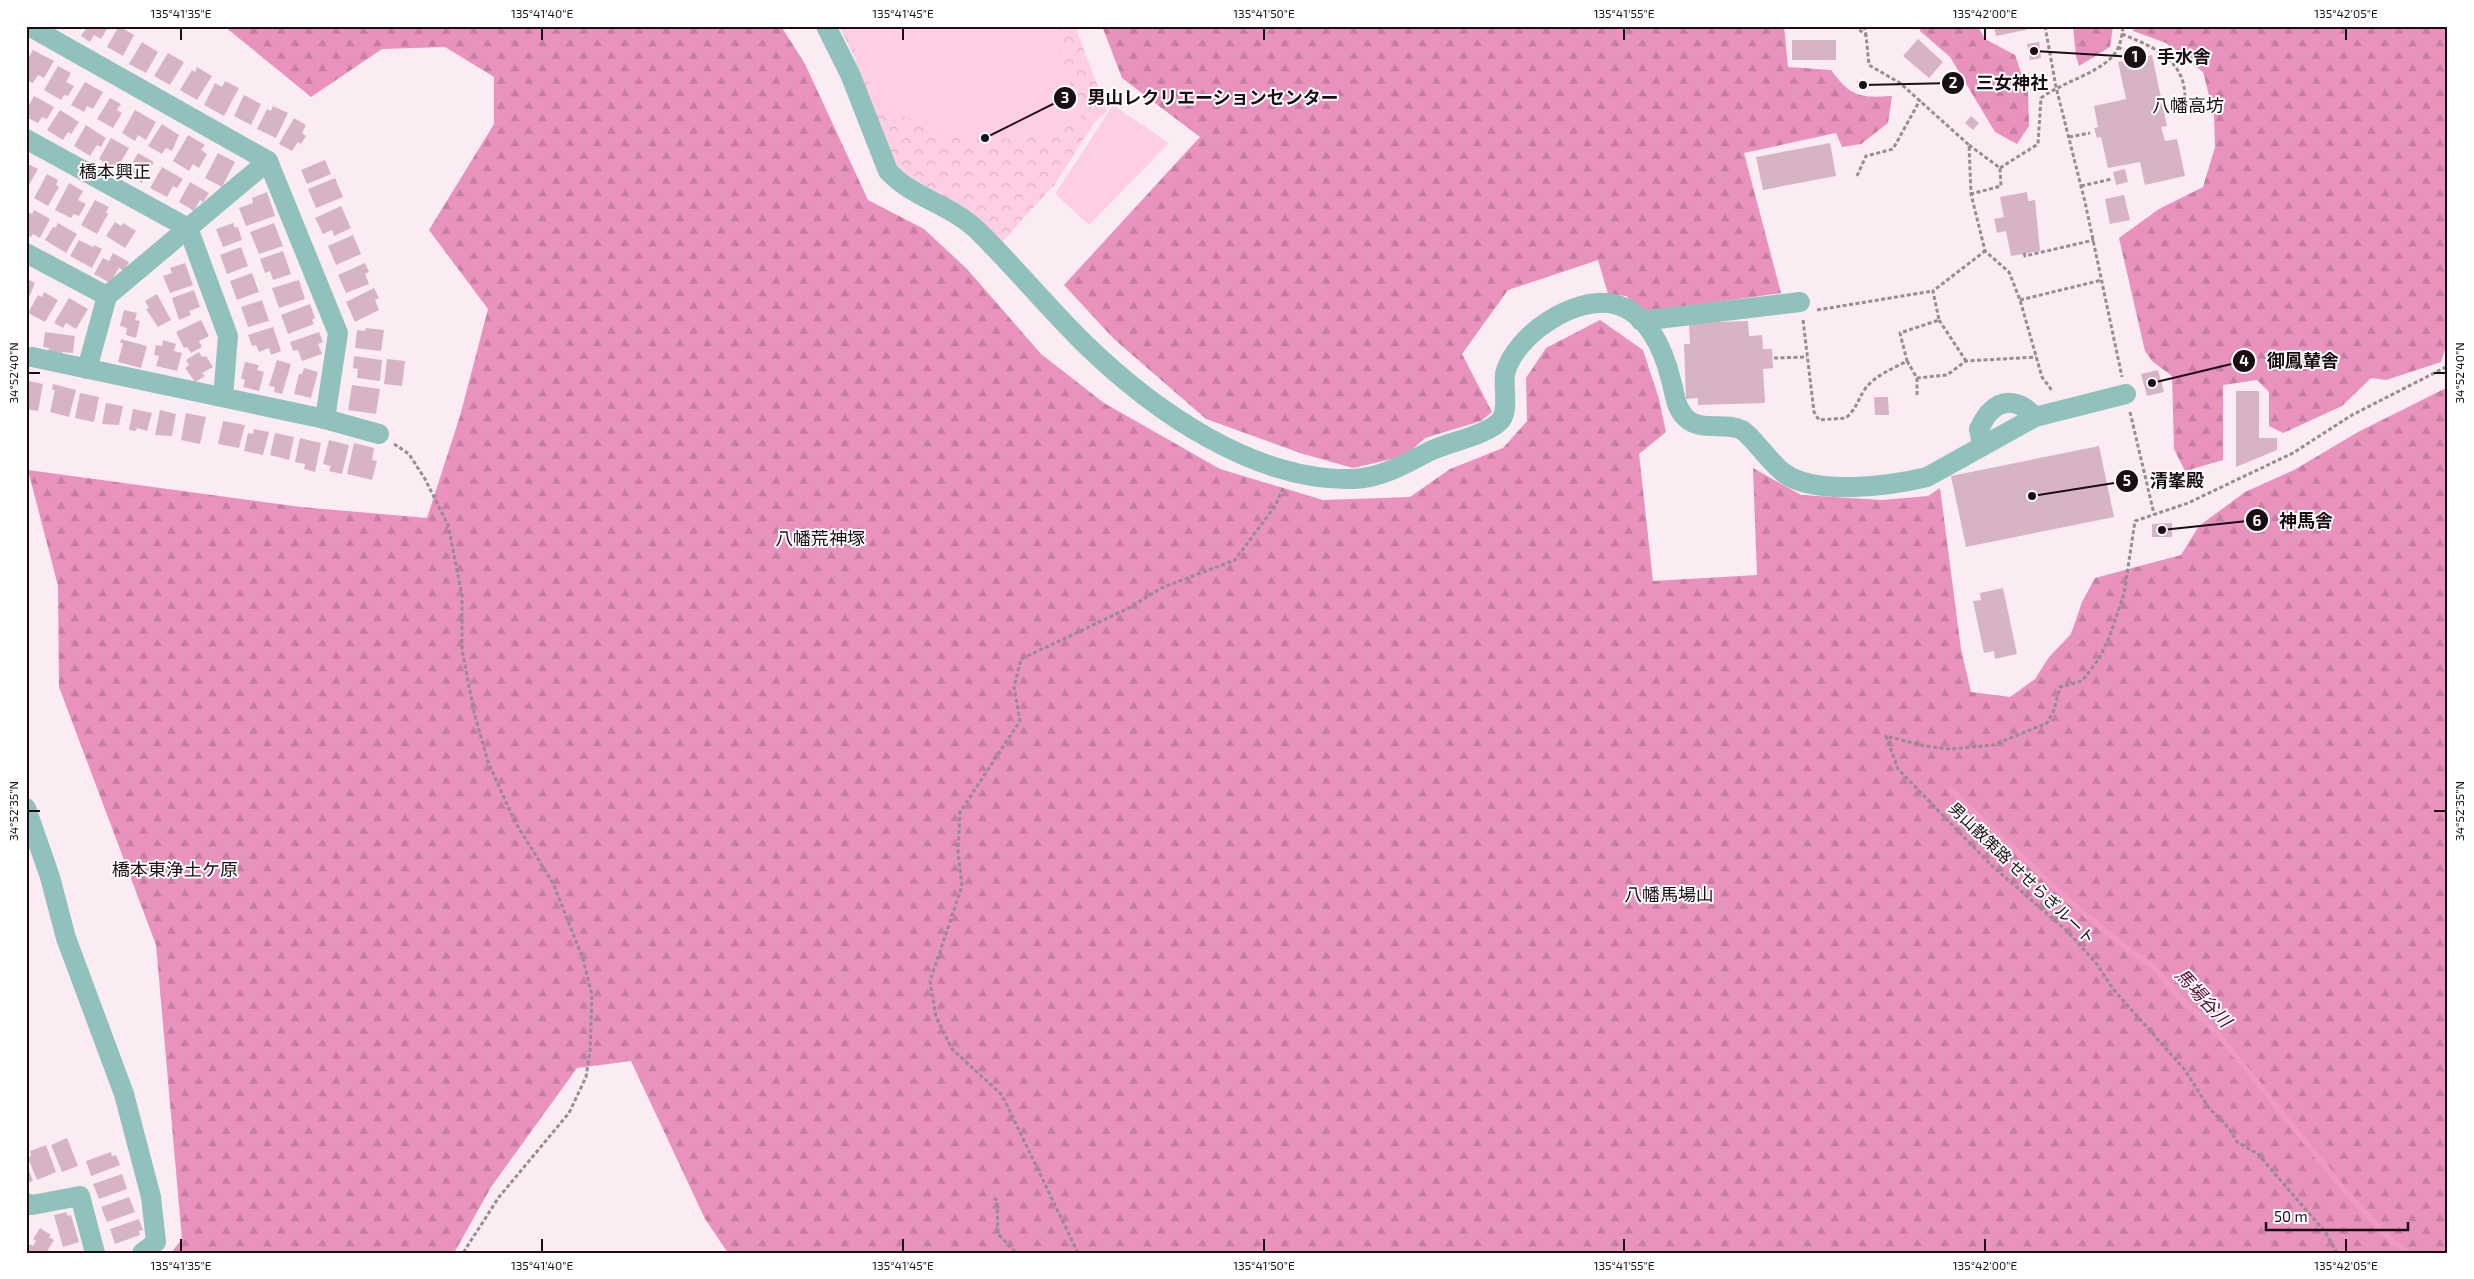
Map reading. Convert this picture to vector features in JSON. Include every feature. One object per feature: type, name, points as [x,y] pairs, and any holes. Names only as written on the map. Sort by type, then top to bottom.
[{"type":"street","points":[[29,26],[268,161],[338,333],[324,419]]},
{"type":"street","points":[[826,26],[850,74],[888,171],[899,183],[919,196],[942,205],[964,219],[1017,271],[1086,345],[1133,386],[1188,427],[1234,451],[1290,471],[1356,479],[1408,464],[1430,451],[1486,430],[1500,420],[1504,412],[1506,372],[1512,355],[1523,341],[1553,318],[1590,303],[1602,302],[1619,305],[1641,320],[1657,339],[1666,359],[1677,406],[1686,419],[1698,425],[1731,427],[1744,431],[1773,465],[1787,476],[1803,483],[1847,486],[1907,482],[1927,477],[1982,444],[2035,417],[2126,394]]},
{"type":"street","points":[[26,139],[188,228],[228,336],[223,397]]},
{"type":"street","points":[[86,369],[107,296],[268,161]]},
{"type":"street","points":[[26,253],[107,296]]},
{"type":"street","points":[[1641,320],[1801,307]]},
{"type":"street","points":[[32,358],[324,419],[379,434]]},
{"type":"street","points":[[26,808],[50,877],[66,938],[124,1094],[151,1197],[156,1242],[142,1253]]},
{"type":"street","points":[[26,1203],[32,1205],[80,1196],[94,1253]]},
{"type":"path","points":[[1854,26],[1866,35]]},
{"type":"path","points":[[1864,26],[1869,65],[1900,82],[1969,145],[2000,168]]},
{"type":"path","points":[[2045,26],[2056,87],[2070,137],[2094,240],[2126,394],[2154,514],[2188,503],[2293,453],[2352,416],[2448,366]]},
{"type":"path","points":[[2000,168],[2038,144],[2041,98],[2056,87],[2093,69],[2113,56],[2118,47],[2123,26]]},
{"type":"path","points":[[2122,34],[2165,54],[2177,70],[2185,88],[2185,100]]},
{"type":"path","points":[[2118,47],[2130,55]]},
{"type":"path","points":[[1857,176],[1866,156],[1892,149],[1920,100]]},
{"type":"path","points":[[2070,137],[2090,133]]},
{"type":"path","points":[[1969,145],[1971,194],[1985,251],[2009,272],[2020,300],[2042,377],[2065,409]]},
{"type":"path","points":[[1971,194],[2001,186],[2000,168]]},
{"type":"path","points":[[2081,186],[2112,179]]},
{"type":"path","points":[[2024,253],[2025,256],[2094,240]]},
{"type":"path","points":[[1907,361],[1884,373],[1865,388],[1856,409],[1846,418],[1819,420],[1814,412],[1801,307],[1933,291],[1985,251]]},
{"type":"path","points":[[2020,300],[2102,280]]},
{"type":"path","points":[[1933,291],[1938,320],[1966,361]]},
{"type":"path","points":[[1918,396],[1917,378],[1907,361],[1900,332],[1938,320]]},
{"type":"path","points":[[1774,358],[1807,357]]},
{"type":"path","points":[[1917,378],[1947,375],[1966,361],[2036,357]]},
{"type":"path","points":[[379,434],[409,454],[425,480],[448,526],[462,595],[462,650],[474,712],[488,762],[515,822],[553,883],[583,959],[592,995],[590,1051],[586,1077],[568,1112],[499,1197],[463,1253]]},
{"type":"path","points":[[1078,1253],[1002,1095],[952,1049],[936,1017],[930,981],[962,886],[958,852],[960,812],[1020,721],[1014,687],[1021,660],[1131,607],[1161,588],[1235,560],[1275,506],[1290,471]]},
{"type":"path","name":"男山散策路 せせらぎルート","points":[[2154,514],[2135,521],[2134,540],[2124,594],[2110,635],[2099,659],[2082,681],[2060,687],[2054,710],[2047,722],[1993,745],[1951,749],[1925,746],[1886,736],[1898,769],[1990,864],[2068,932],[2096,963],[2113,989],[2185,1070],[2209,1108],[2228,1128],[2237,1142],[2258,1154],[2326,1233],[2337,1253]]},
{"type":"path","points":[[994,1198],[997,1200],[998,1234],[1016,1253]]},
{"type":"green space","points":[[224,26],[781,26],[805,64],[868,200],[924,229],[967,269],[1041,354],[1104,403],[1220,469],[1323,500],[1410,497],[1450,469],[1503,448],[1527,421],[1526,378],[1546,348],[1600,320],[1643,350],[1659,399],[1666,432],[1639,454],[1653,581],[1757,575],[1753,468],[1801,495],[1882,500],[1928,496],[1940,488],[1961,649],[1971,692],[2010,697],[2035,679],[2049,657],[2071,634],[2082,602],[2095,578],[2181,555],[2199,526],[2245,492],[2294,470],[2358,432],[2448,387],[2448,1253],[728,1253],[705,1219],[631,1061],[577,1068],[491,1187],[454,1253],[171,1253],[182,1239],[156,945],[59,687],[58,586],[28,470],[301,507],[427,518],[460,416],[488,309],[429,230],[494,124],[494,77],[445,47],[382,49],[311,97]]},
{"type":"green space","points":[[839,26],[1075,26],[1107,111],[1094,123],[1055,184],[1001,243],[962,208],[914,179],[896,164],[861,78],[855,58]]},
{"type":"green space","points":[[845,26],[1052,26],[1082,121],[1052,133],[995,140],[963,138],[923,126],[877,101]]},
{"type":"green space","points":[[1102,26],[1784,26],[1788,67],[1831,70],[1844,86],[1857,94],[1871,97],[1892,96],[1888,123],[1861,144],[1842,147],[1836,133],[1744,153],[1781,293],[1645,312],[1626,296],[1608,294],[1598,260],[1508,290],[1462,354],[1492,412],[1481,421],[1425,438],[1405,456],[1353,468],[1300,453],[1206,419],[1114,339],[1064,285],[1200,137],[1122,78]]},
{"type":"green space","points":[[1919,26],[1978,26],[1985,39],[2015,55],[2028,93],[2029,126],[2017,144],[1995,132],[1950,57],[1920,31]]},
{"type":"green space","points":[[2073,26],[2113,26],[2110,47],[2079,66]]},
{"type":"green space","points":[[2134,26],[2448,26],[2448,340],[2441,362],[2386,380],[2371,378],[2342,406],[2283,433],[2269,426],[2269,392],[2257,380],[2223,385],[2223,460],[2185,471],[2174,449],[2172,376],[2152,361],[2145,351],[2119,238],[2159,209],[2203,187],[2215,147],[2214,115],[2203,72],[2166,43],[2133,31]]},
{"type":"green space","points":[[1113,105],[1169,143],[1089,225],[1055,194]]},
{"type":"building","points":[[88,26],[109,26],[101,39],[94,35],[90,42],[81,36]]},
{"type":"building","points":[[119,26],[134,35],[123,56],[107,47]]},
{"type":"building","points":[[1994,26],[2025,26],[2026,30],[1996,36]]},
{"type":"building","points":[[1918,39],[1943,62],[1929,78],[1903,56]]},
{"type":"building","points":[[1792,40],[1836,40],[1836,60],[1792,60]]},
{"type":"building","points":[[142,42],[158,52],[146,73],[129,64]]},
{"type":"building","points":[[2039,42],[2041,58],[2030,60],[2027,44]]},
{"type":"building","points":[[33,50],[54,61],[44,78],[38,75],[33,83],[26,80],[26,62]]},
{"type":"building","points":[[168,53],[184,62],[170,85],[154,76]]},
{"type":"building","points":[[2152,55],[2167,126],[2161,127],[2165,141],[2177,139],[2185,176],[2145,185],[2140,162],[2108,168],[2101,137],[2097,138],[2094,128],[2098,127],[2094,106],[2126,99],[2118,62]]},
{"type":"building","points":[[58,66],[71,73],[66,82],[74,86],[68,96],[64,95],[61,100],[44,90]]},
{"type":"building","points":[[197,67],[212,76],[197,100],[180,90],[192,70],[195,72]]},
{"type":"building","points":[[225,81],[239,88],[224,116],[204,105],[215,83],[222,87]]},
{"type":"building","points":[[1857,81],[1868,81],[1868,88],[1857,88]]},
{"type":"building","points":[[85,82],[103,92],[93,109],[87,106],[84,112],[71,105]]},
{"type":"building","points":[[244,95],[261,104],[251,125],[234,116]]},
{"type":"building","points":[[34,96],[54,107],[47,119],[42,117],[38,123],[26,117],[26,111]]},
{"type":"building","points":[[110,98],[121,104],[117,110],[122,113],[113,128],[97,119]]},
{"type":"building","points":[[273,106],[288,113],[276,138],[257,129],[267,109],[271,111]]},
{"type":"building","points":[[60,110],[79,122],[71,134],[68,132],[63,140],[47,130]]},
{"type":"building","points":[[135,110],[156,122],[146,140],[138,135],[135,141],[122,133]]},
{"type":"building","points":[[1971,116],[1979,123],[1973,130],[1965,123]]},
{"type":"building","points":[[294,118],[306,125],[302,133],[306,136],[301,144],[298,142],[292,151],[279,144]]},
{"type":"building","points":[[162,124],[179,135],[172,151],[166,148],[162,154],[148,146]]},
{"type":"building","points":[[86,125],[106,138],[101,147],[97,145],[90,156],[74,146]]},
{"type":"building","points":[[188,135],[205,145],[201,150],[207,154],[199,168],[193,164],[189,171],[173,161]]},
{"type":"building","points":[[111,138],[129,148],[116,170],[99,159]]},
{"type":"building","points":[[1830,143],[1836,176],[1763,190],[1756,157]]},
{"type":"building","points":[[138,153],[154,162],[142,183],[126,174]]},
{"type":"building","points":[[218,153],[235,162],[222,187],[205,178]]},
{"type":"building","points":[[325,160],[331,174],[307,184],[301,170]]},
{"type":"building","points":[[26,163],[38,169],[26,190]]},
{"type":"building","points":[[162,167],[183,179],[177,188],[173,186],[167,197],[150,188]]},
{"type":"building","points":[[2125,169],[2128,182],[2116,185],[2113,172]]},
{"type":"building","points":[[47,174],[58,180],[56,185],[59,187],[48,206],[34,198]]},
{"type":"building","points":[[335,178],[343,197],[316,208],[308,189]]},
{"type":"building","points":[[190,182],[209,193],[203,202],[200,200],[194,211],[179,202]]},
{"type":"building","points":[[69,183],[83,191],[78,200],[86,204],[79,216],[74,214],[71,218],[55,210]]},
{"type":"building","points":[[267,192],[275,216],[246,226],[239,208],[253,203],[252,198]]},
{"type":"building","points":[[2027,192],[2028,201],[2035,200],[2040,251],[2011,256],[2006,231],[1997,233],[1994,219],[2004,217],[2000,197]]},
{"type":"building","points":[[2124,195],[2130,220],[2110,224],[2105,199]]},
{"type":"building","points":[[95,200],[109,207],[106,212],[108,214],[97,234],[81,225]]},
{"type":"building","points":[[341,206],[351,228],[334,236],[332,230],[323,234],[315,218]]},
{"type":"building","points":[[34,210],[50,219],[40,238],[33,234],[31,237],[26,234],[26,211],[32,214]]},
{"type":"building","points":[[115,222],[121,226],[123,223],[136,231],[125,248],[106,236]]},
{"type":"building","points":[[58,223],[77,234],[66,253],[45,240],[53,227],[55,228]]},
{"type":"building","points":[[233,223],[235,228],[238,227],[242,240],[223,247],[216,229]]},
{"type":"building","points":[[274,223],[283,246],[259,254],[250,232]]},
{"type":"building","points":[[353,235],[361,254],[336,265],[328,246]]},
{"type":"building","points":[[79,240],[102,249],[92,268],[70,256]]},
{"type":"building","points":[[241,247],[248,266],[227,274],[220,255]]},
{"type":"building","points":[[283,251],[291,274],[273,280],[270,271],[265,273],[260,259]]},
{"type":"building","points":[[113,253],[129,262],[124,271],[119,268],[110,283],[94,274],[103,258],[109,261]]},
{"type":"building","points":[[185,263],[193,285],[170,293],[163,276],[172,273],[170,268]]},
{"type":"building","points":[[365,263],[369,272],[365,274],[369,284],[346,293],[338,275]]},
{"type":"building","points":[[252,273],[259,292],[237,300],[230,281]]},
{"type":"building","points":[[26,278],[35,283],[26,305]]},
{"type":"building","points":[[299,280],[305,299],[279,308],[272,288]]},
{"type":"building","points":[[374,288],[379,298],[375,300],[379,310],[355,322],[346,302]]},
{"type":"building","points":[[194,290],[200,307],[189,311],[191,315],[179,320],[172,298]]},
{"type":"building","points":[[44,292],[58,300],[45,322],[28,313],[38,295],[42,297]]},
{"type":"building","points":[[157,294],[171,320],[158,327],[146,309],[149,308],[145,301]]},
{"type":"building","points":[[69,298],[88,309],[76,329],[66,323],[63,328],[54,323]]},
{"type":"building","points":[[262,300],[269,321],[248,327],[241,307]]},
{"type":"building","points":[[310,304],[315,318],[312,320],[314,324],[288,334],[281,315]]},
{"type":"building","points":[[124,310],[137,313],[135,320],[140,321],[136,338],[126,335],[127,328],[120,326]]},
{"type":"building","points":[[201,320],[209,336],[199,341],[202,347],[191,353],[187,347],[184,348],[176,332]]},
{"type":"building","points":[[1748,321],[1749,336],[1762,335],[1763,349],[1772,349],[1773,368],[1763,369],[1765,403],[1698,405],[1698,398],[1686,399],[1684,344],[1690,344],[1689,323]]},
{"type":"building","points":[[273,327],[281,351],[271,355],[269,348],[259,352],[256,345],[252,346],[248,335]]},
{"type":"building","points":[[366,328],[384,330],[381,351],[355,348],[357,330],[365,331]]},
{"type":"building","points":[[45,332],[75,336],[73,353],[62,352],[62,355],[48,353],[49,348],[43,347]]},
{"type":"building","points":[[319,332],[323,342],[318,344],[322,354],[302,361],[298,350],[293,351],[290,342]]},
{"type":"building","points":[[121,339],[147,346],[141,368],[118,362],[123,343],[120,343]]},
{"type":"building","points":[[163,340],[176,344],[174,351],[182,353],[177,371],[156,366],[159,356],[154,355],[156,345],[162,346]]},
{"type":"building","points":[[199,352],[202,357],[206,356],[213,367],[202,373],[205,376],[195,382],[185,368],[189,365],[186,360]]},
{"type":"building","points":[[354,356],[382,360],[380,381],[357,378],[358,369],[353,368]]},
{"type":"building","points":[[387,359],[405,361],[402,386],[384,384]]},
{"type":"building","points":[[277,360],[291,364],[282,394],[274,392],[275,387],[269,386]]},
{"type":"building","points":[[245,362],[259,365],[257,370],[264,372],[259,391],[243,387],[245,380],[241,378]]},
{"type":"building","points":[[304,368],[318,372],[311,398],[294,394],[299,374],[302,374]]},
{"type":"building","points":[[2158,370],[2164,392],[2147,396],[2141,374]]},
{"type":"building","points":[[28,381],[43,384],[38,411],[26,409]]},
{"type":"building","points":[[53,384],[76,390],[69,417],[50,412],[55,390],[52,390]]},
{"type":"building","points":[[352,385],[380,389],[376,414],[348,410]]},
{"type":"building","points":[[2236,391],[2259,391],[2259,438],[2277,438],[2277,450],[2236,467]]},
{"type":"building","points":[[80,393],[99,397],[94,422],[75,418]]},
{"type":"building","points":[[1874,397],[1888,397],[1889,415],[1875,415]]},
{"type":"building","points":[[106,403],[123,406],[119,425],[102,424]]},
{"type":"building","points":[[133,409],[152,413],[147,431],[137,428],[136,431],[129,430]]},
{"type":"building","points":[[160,410],[176,414],[172,436],[155,435]]},
{"type":"building","points":[[186,413],[206,417],[200,444],[181,440]]},
{"type":"building","points":[[223,421],[245,425],[239,448],[218,444]]},
{"type":"building","points":[[254,429],[269,432],[263,455],[244,451],[248,433],[253,434]]},
{"type":"building","points":[[275,433],[294,437],[289,460],[270,455]]},
{"type":"building","points":[[300,438],[321,443],[315,472],[304,469],[305,464],[295,462]]},
{"type":"building","points":[[329,440],[349,445],[342,474],[329,471],[331,466],[323,464]]},
{"type":"building","points":[[354,443],[374,448],[372,460],[377,461],[372,480],[347,474]]},
{"type":"building","points":[[2099,446],[2114,517],[1966,547],[1951,476]]},
{"type":"building","points":[[2172,523],[2172,537],[2152,537],[2152,524]]},
{"type":"building","points":[[2003,588],[2017,654],[1995,659],[1994,651],[1984,653],[1973,601],[1981,600],[1980,593]]},
{"type":"building","points":[[67,1138],[78,1166],[62,1172],[51,1145]]},
{"type":"building","points":[[46,1145],[56,1172],[37,1180],[28,1158],[31,1156],[30,1151]]},
{"type":"building","points":[[111,1152],[112,1156],[116,1155],[120,1165],[91,1176],[86,1161]]},
{"type":"building","points":[[26,1163],[33,1181],[26,1183]]},
{"type":"building","points":[[122,1174],[127,1189],[99,1199],[93,1184]]},
{"type":"building","points":[[129,1197],[135,1212],[107,1222],[101,1207]]},
{"type":"building","points":[[66,1212],[68,1216],[71,1215],[79,1242],[63,1247],[54,1215]]},
{"type":"building","points":[[139,1219],[143,1230],[139,1231],[140,1235],[115,1244],[110,1229]]},
{"type":"building","points":[[40,1228],[51,1235],[49,1237],[54,1240],[46,1253],[26,1253],[30,1244],[33,1246],[36,1241],[33,1239]]},
{"type":"waterway","name":"馬場谷川","points":[[1950,789],[2070,902],[2120,943],[2155,968],[2178,996],[2217,1033],[2346,1192],[2390,1239],[2409,1253]]},
{"type":"place","name":"手水舎","points":[[2034,51]]},
{"type":"place","name":"三女神社","points":[[1863,85]]},
{"type":"place","name":"男山レクリエーションセンター","points":[[985,138]]},
{"type":"place","name":"御鳳輦舎","points":[[2152,383]]},
{"type":"place","name":"清峯殿","points":[[2032,496]]},
{"type":"place","name":"神馬舎","points":[[2162,530]]},
{"type":"district","name":"八幡高坊","points":[[2188,106]]},
{"type":"district","name":"橋本興正","points":[[115,172]]},
{"type":"district","name":"八幡荒神塚","points":[[820,539]]},
{"type":"district","name":"橋本東浄土ケ原","points":[[175,870]]},
{"type":"district","name":"八幡馬場山","points":[[1669,895]]}]
